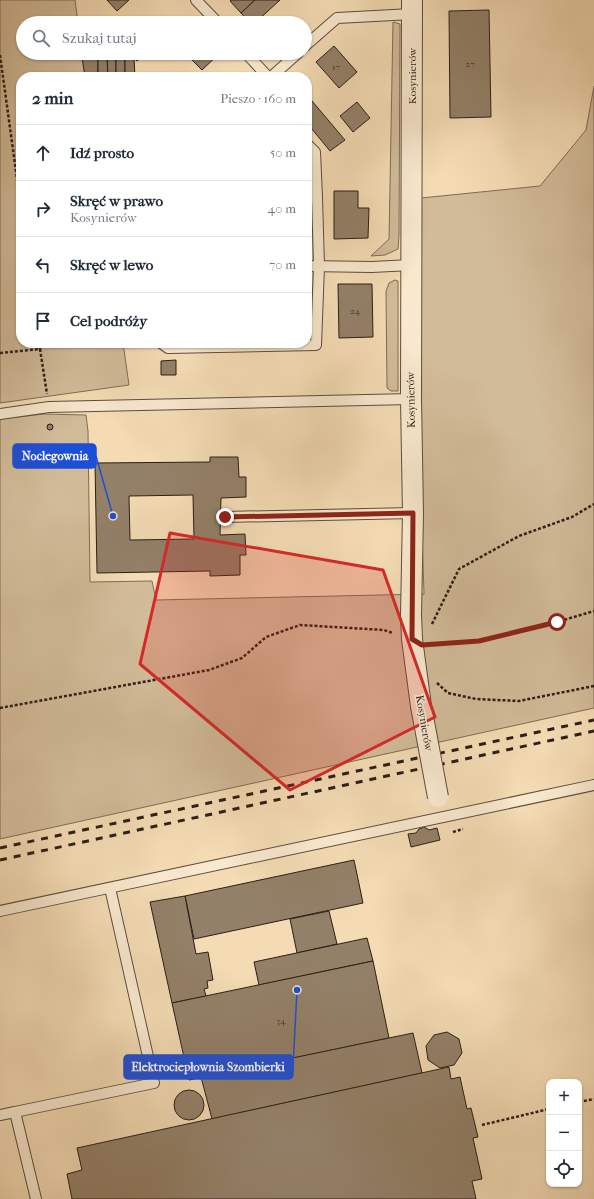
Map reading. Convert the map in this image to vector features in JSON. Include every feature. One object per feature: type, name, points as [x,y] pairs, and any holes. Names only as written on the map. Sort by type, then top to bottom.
[{"type":"street","name":"Kosynierów","points":[[412,7],[411,399],[417,642],[421,706],[440,807]]},
{"type":"lane","points":[[196,0],[211,16]]},
{"type":"lane","points":[[312,40],[337,18],[412,7]]},
{"type":"lane","points":[[253,60],[265,72]]},
{"type":"lane","points":[[276,72],[290,60]]},
{"type":"lane","points":[[312,149],[315,152],[312,197],[319,266],[316,345],[312,345]]},
{"type":"lane","points":[[312,266],[372,267],[411,265]]},
{"type":"lane","points":[[0,414],[49,407],[411,399]]},
{"type":"lane","points":[[225,517],[413,513]]},
{"type":"lane","points":[[0,911],[110,888],[440,807],[594,785]]},
{"type":"lane","points":[[0,1115],[154,1083],[110,888]]},
{"type":"lane","points":[[15,1112],[36,1199]]},
{"type":"path","points":[[0,55],[16,172]]},
{"type":"path","points":[[0,353],[40,349],[49,407]]},
{"type":"path","points":[[417,642],[459,569],[519,536],[572,517],[594,504]]},
{"type":"path","points":[[0,708],[209,670],[242,658],[266,637],[300,625],[384,630],[417,642],[479,641],[557,622],[594,611]]},
{"type":"path","points":[[433,679],[448,693],[483,700],[519,701],[594,686]]},
{"type":"path","points":[[582,1101],[594,1099]]},
{"type":"path","points":[[482,1125],[546,1110]]},
{"type":"highlighted area","points":[[170,533],[383,570],[435,717],[290,790],[140,664]]},
{"type":"shaded area","points":[[0,0],[75,0],[77,16],[16,16],[16,60],[84,60],[85,72],[16,72],[16,348],[124,348],[129,385],[0,403]]},
{"type":"shaded area","points":[[393,22],[400,24],[398,249],[385,255],[371,256],[389,239]]},
{"type":"shaded area","points":[[594,86],[594,708],[0,839],[0,419],[44,414],[86,415],[88,431],[90,582],[152,581],[156,600],[424,594],[411,199],[540,186],[586,130]]},
{"type":"shaded area","points":[[395,280],[398,281],[398,391],[391,391],[387,388],[386,291],[389,283]]},
{"type":"building","points":[[107,0],[129,0],[117,11]]},
{"type":"building","points":[[255,0],[241,13],[230,1]]},
{"type":"building","points":[[255,0],[280,0],[263,16],[244,16],[241,13]]},
{"type":"building","points":[[489,10],[491,117],[450,118],[449,11]]},
{"type":"building","points":[[334,46],[357,72],[339,88],[316,62]]},
{"type":"building","points":[[82,60],[98,60],[98,72],[84,72]]},
{"type":"building","points":[[98,60],[107,60],[108,72],[98,72]]},
{"type":"building","points":[[107,60],[116,60],[116,72],[108,72]]},
{"type":"building","points":[[116,60],[125,60],[125,72],[116,72]]},
{"type":"building","points":[[125,60],[134,60],[135,72],[125,72]]},
{"type":"building","points":[[192,60],[213,60],[202,70]]},
{"type":"building","points":[[312,101],[345,140],[330,151],[312,129]]},
{"type":"building","points":[[357,102],[370,118],[353,132],[340,116]]},
{"type":"building","points":[[334,191],[358,191],[358,208],[369,208],[368,238],[334,239]]},
{"type":"building","points":[[338,284],[372,284],[373,337],[339,338]]},
{"type":"building","points":[[176,360],[176,375],[161,375],[161,361]]},
{"type":"building","points":[[50,424],[53,427],[50,430],[47,427]]},
{"type":"building","points":[[210,457],[238,457],[239,477],[246,477],[246,497],[221,498],[220,535],[245,534],[246,555],[240,555],[240,575],[210,576],[210,571],[97,573],[95,463],[210,462]],"holes":[[[193,495],[194,539],[130,540],[129,496]]]},
{"type":"building","points":[[424,827],[429,830],[437,828],[440,840],[411,847],[408,834],[416,833],[419,829]]},
{"type":"building","points":[[354,860],[363,903],[194,939],[185,896]]},
{"type":"building","points":[[185,896],[196,954],[208,952],[213,980],[207,981],[208,988],[204,989],[206,996],[172,1003],[150,902]]},
{"type":"building","points":[[329,911],[337,944],[297,953],[290,919]]},
{"type":"building","points":[[367,938],[373,961],[259,985],[254,962]]},
{"type":"building","points":[[373,961],[389,1038],[189,1080],[172,1003]]},
{"type":"building","points":[[447,1032],[459,1039],[462,1053],[454,1065],[440,1068],[428,1060],[426,1046],[434,1035]]},
{"type":"building","points":[[413,1033],[422,1073],[212,1119],[201,1077]]},
{"type":"building","points":[[449,1067],[451,1079],[460,1077],[467,1109],[471,1108],[478,1137],[473,1138],[482,1179],[472,1181],[476,1199],[72,1199],[67,1174],[82,1170],[77,1148]]},
{"type":"building","points":[[189,1090],[195,1091],[203,1099],[203,1111],[195,1119],[189,1120],[183,1119],[175,1111],[174,1105],[175,1099],[183,1091]]},
{"type":"railway","points":[[0,848],[594,720]]},
{"type":"railway","points":[[0,860],[594,731]]},
{"type":"place","name":"Noclegownia","points":[[113,516]]},
{"type":"place","name":"Elektrociepłownia Szombierki","points":[[297,990]]},
{"type":"route","points":[[225,517],[413,513],[412,639],[422,645],[479,641],[557,622]]}]
